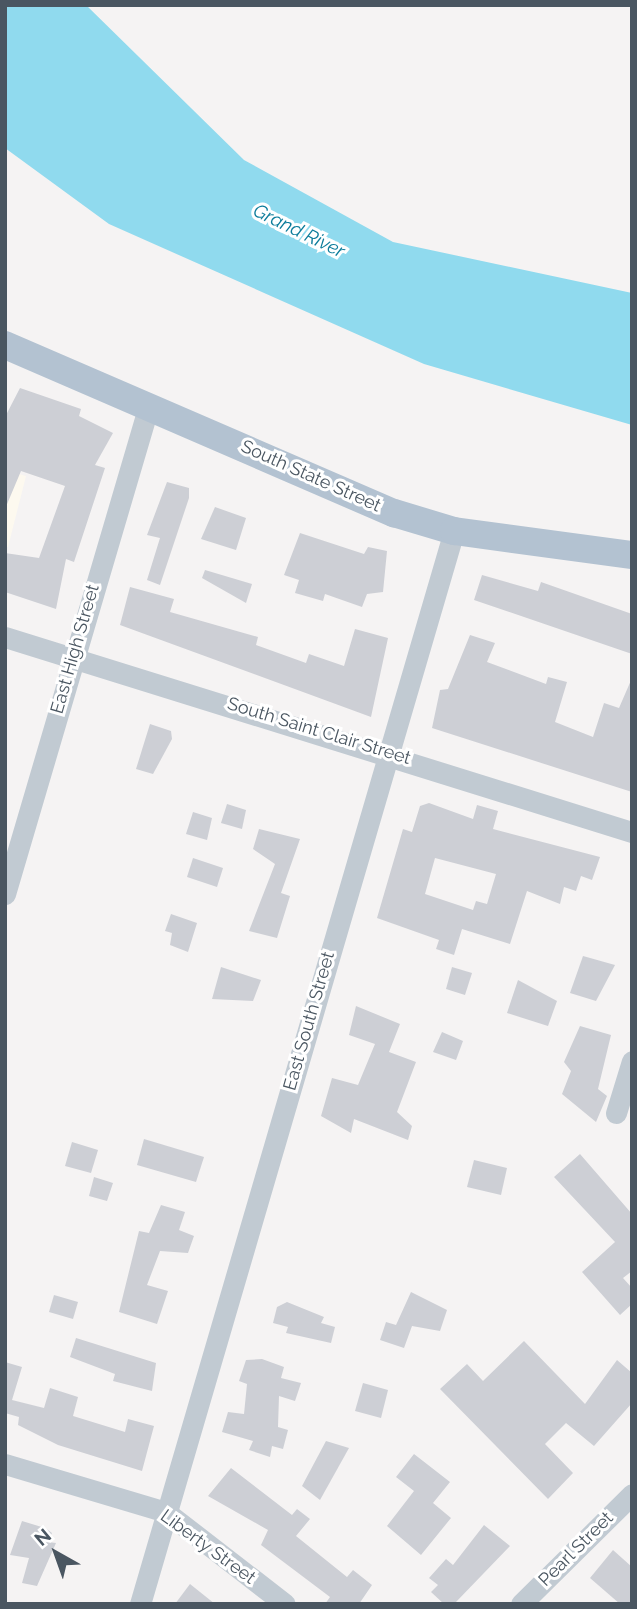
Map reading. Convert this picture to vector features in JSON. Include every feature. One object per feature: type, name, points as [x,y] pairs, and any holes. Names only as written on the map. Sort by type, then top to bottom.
[{"type":"main road","name":"South State Street","points":[[5,345],[394,513],[454,531],[632,555]]},
{"type":"street","name":"East High Street","points":[[5,894],[71,654],[149,405]]},
{"type":"street","name":"East South Street","points":[[140,1604],[387,752],[454,531]]},
{"type":"street","name":"South Saint Clair Street","points":[[5,637],[71,654],[387,752],[632,832]]},
{"type":"street","points":[[616,1113],[632,1061]]},
{"type":"street","name":"Liberty Street","points":[[5,1464],[166,1512],[285,1604]]},
{"type":"street","name":"Pearl Street","points":[[521,1604],[632,1494]]},
{"type":"shaded area","points":[[5,470],[26,476],[8,547],[5,547]]},
{"type":"water","name":"Grand River","points":[[5,5],[86,5],[244,160],[393,242],[632,293],[632,425],[424,364],[109,224],[5,148]]},
{"type":"building","points":[[20,388],[81,409],[79,416],[113,433],[95,465],[105,468],[74,562],[66,559],[56,609],[5,592],[5,553],[39,558],[65,486],[21,471],[5,509],[5,417]]},
{"type":"building","points":[[167,482],[189,488],[189,498],[160,585],[147,580],[160,538],[147,535]]},
{"type":"building","points":[[215,507],[246,518],[236,550],[201,539]]},
{"type":"building","points":[[300,533],[364,554],[368,547],[387,551],[383,592],[367,594],[362,607],[325,594],[323,601],[295,593],[299,580],[284,575]]},
{"type":"building","points":[[205,570],[252,584],[246,603],[202,578]]},
{"type":"building","points":[[482,575],[538,591],[541,582],[632,614],[632,654],[474,600]]},
{"type":"building","points":[[130,587],[174,599],[170,612],[258,637],[256,645],[306,663],[309,654],[344,666],[355,629],[388,638],[371,717],[120,625]]},
{"type":"building","points":[[470,635],[495,643],[487,662],[546,684],[548,677],[567,682],[555,722],[593,737],[604,703],[619,708],[632,678],[632,792],[432,728],[440,690],[448,689]]},
{"type":"building","points":[[150,724],[171,731],[172,739],[153,774],[136,769]]},
{"type":"building","points":[[429,803],[473,819],[477,805],[498,811],[493,829],[600,857],[592,880],[581,876],[576,891],[564,887],[560,904],[527,891],[510,944],[462,929],[454,955],[436,949],[439,940],[377,918],[403,829],[412,832],[420,806]],"holes":[[[435,858],[496,874],[487,904],[476,901],[473,910],[425,894]]]},
{"type":"building","points":[[227,804],[246,810],[242,829],[221,823]]},
{"type":"building","points":[[193,812],[212,818],[207,840],[186,834]]},
{"type":"building","points":[[259,829],[300,839],[281,893],[290,896],[277,938],[249,931],[275,864],[253,849]]},
{"type":"building","points":[[193,858],[223,868],[217,887],[187,877]]},
{"type":"building","points":[[171,914],[197,923],[188,952],[170,945],[172,933],[165,931]]},
{"type":"building","points":[[583,956],[615,965],[596,1001],[570,993]]},
{"type":"building","points":[[221,967],[261,980],[253,1001],[212,999]]},
{"type":"building","points":[[452,967],[472,973],[465,995],[446,989]]},
{"type":"building","points":[[518,980],[557,1001],[548,1026],[507,1013]]},
{"type":"building","points":[[356,1006],[400,1024],[389,1052],[416,1062],[397,1112],[412,1126],[408,1140],[354,1119],[351,1133],[321,1116],[332,1078],[358,1085],[375,1044],[349,1035]]},
{"type":"building","points":[[580,1026],[611,1035],[598,1089],[607,1096],[596,1122],[562,1094],[571,1071],[564,1062]]},
{"type":"building","points":[[442,1032],[463,1041],[456,1060],[433,1052]]},
{"type":"building","points":[[144,1139],[204,1157],[196,1182],[137,1165]]},
{"type":"building","points":[[72,1142],[98,1150],[91,1173],[65,1166]]},
{"type":"building","points":[[580,1154],[632,1214],[632,1271],[623,1278],[632,1288],[632,1304],[620,1315],[582,1272],[615,1242],[554,1177]]},
{"type":"building","points":[[474,1160],[507,1168],[501,1195],[467,1187]]},
{"type":"building","points":[[94,1177],[113,1183],[107,1201],[89,1196]]},
{"type":"building","points":[[161,1205],[185,1212],[179,1230],[194,1236],[188,1253],[160,1251],[147,1285],[168,1291],[157,1324],[119,1312],[139,1231],[149,1233]]},
{"type":"building","points":[[411,1292],[447,1310],[440,1331],[412,1326],[404,1348],[380,1340],[386,1322],[396,1325]]},
{"type":"building","points":[[54,1295],[78,1302],[73,1319],[49,1312]]},
{"type":"building","points":[[287,1302],[324,1317],[321,1323],[335,1327],[331,1343],[286,1333],[288,1327],[273,1323],[277,1307]]},
{"type":"building","points":[[76,1338],[156,1363],[152,1391],[113,1381],[115,1374],[70,1357]]},
{"type":"building","points":[[524,1341],[585,1404],[617,1360],[632,1373],[632,1403],[594,1446],[566,1423],[545,1444],[573,1473],[548,1499],[440,1389],[467,1364],[483,1381]]},
{"type":"building","points":[[262,1359],[284,1367],[281,1378],[301,1383],[295,1401],[279,1396],[278,1427],[288,1430],[283,1449],[272,1446],[270,1457],[249,1450],[253,1441],[222,1432],[228,1412],[244,1414],[247,1384],[239,1381],[246,1360]]},
{"type":"building","points":[[5,1362],[22,1367],[12,1400],[44,1408],[50,1388],[78,1397],[73,1416],[125,1432],[128,1419],[154,1426],[142,1471],[58,1445],[18,1425],[19,1417],[5,1413]]},
{"type":"building","points":[[363,1383],[388,1390],[381,1418],[355,1411]]},
{"type":"building","points":[[326,1441],[349,1448],[320,1500],[302,1486]]},
{"type":"building","points":[[414,1454],[450,1482],[433,1503],[451,1518],[421,1555],[387,1526],[414,1491],[396,1477]]},
{"type":"building","points":[[231,1468],[292,1515],[297,1509],[310,1519],[296,1536],[347,1577],[353,1570],[372,1585],[359,1604],[325,1604],[330,1597],[261,1545],[268,1530],[208,1496]]},
{"type":"building","points":[[22,1521],[45,1528],[52,1533],[48,1542],[56,1543],[37,1586],[22,1583],[29,1558],[10,1555]]},
{"type":"building","points":[[484,1525],[510,1546],[456,1602],[444,1604],[431,1592],[438,1585],[429,1578],[446,1559],[453,1565]]},
{"type":"building","points":[[613,1550],[632,1567],[632,1604],[620,1604],[590,1578]]},
{"type":"building","points":[[190,1584],[215,1604],[175,1604]]}]
